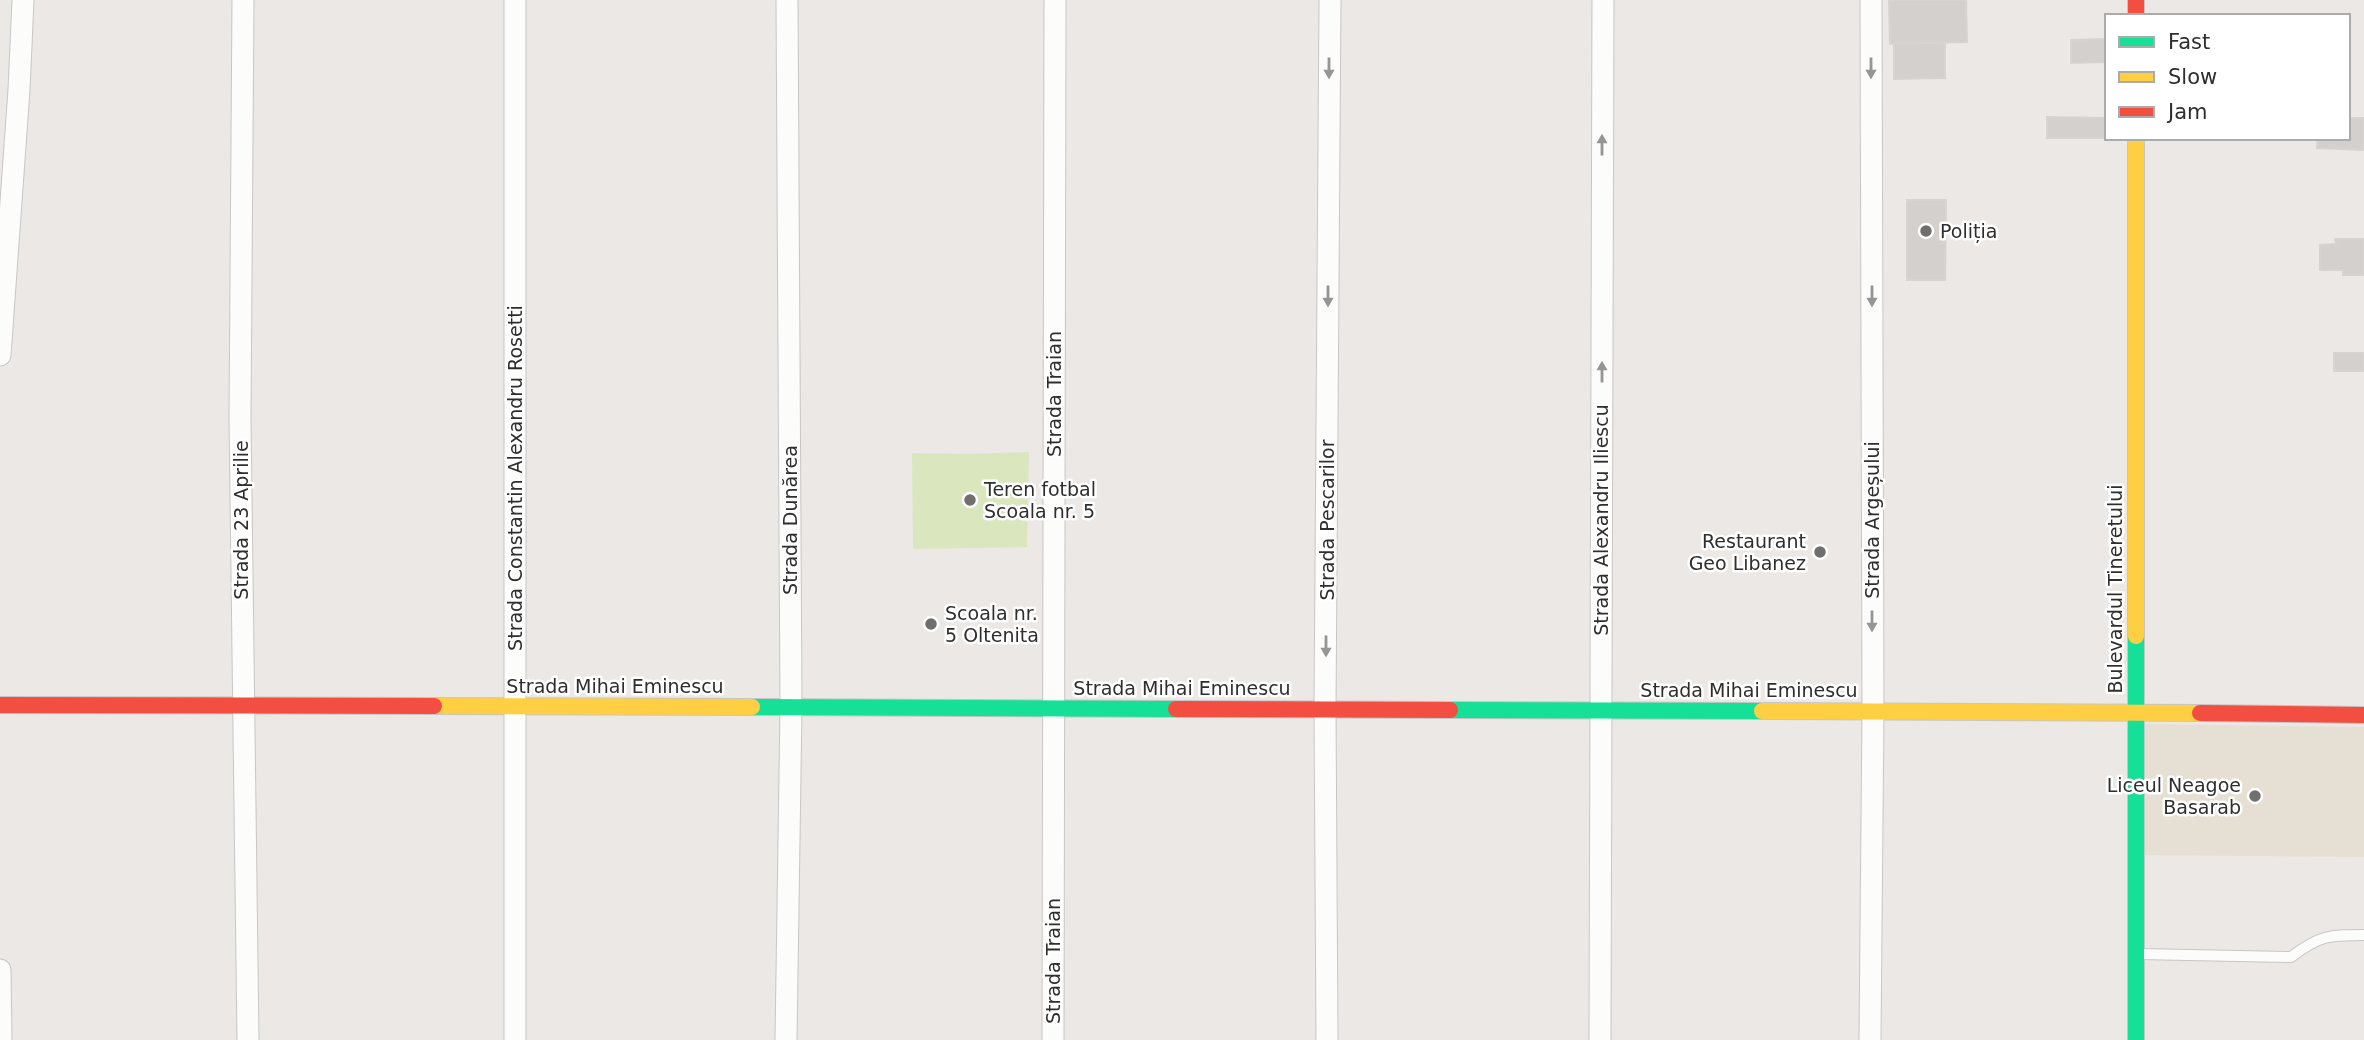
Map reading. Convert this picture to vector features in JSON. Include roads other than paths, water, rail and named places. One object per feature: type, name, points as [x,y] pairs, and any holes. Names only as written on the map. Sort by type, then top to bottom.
[{"type":"street","points":[[0,355],[23,0]]},
{"type":"street","name":"Strada 23 Aprilie","points":[[243,0],[240,404],[248,1040]]},
{"type":"street","name":"Strada Constantin Alexandru Rosetti","points":[[515,0],[515,1040]]},
{"type":"street","name":"Strada Dunărea","points":[[786,1040],[791,707],[787,0]]},
{"type":"street","name":"Strada Traian","points":[[1053,1040],[1055,0]]},
{"type":"street","name":"Strada Pescarilor","points":[[1327,1040],[1325,709],[1330,0]]},
{"type":"street","name":"Strada Alexandru Iliescu","points":[[1600,1040],[1603,0]]},
{"type":"street","name":"Strada Argeșului","points":[[1870,1040],[1871,0]]},
{"type":"street","name":"Bulevardul Tineretului","points":[[2136,140],[2136,1040]]},
{"type":"street","name":"Strada Mihai Eminescu","points":[[0,705],[2364,715]]},
{"type":"street","points":[[0,970],[1,1040]]},
{"type":"lane","points":[[2136,954],[2291,957],[2310,942],[2330,935],[2364,935]]},
{"type":"place","name":"Poliția","points":[[1926,231]]},
{"type":"place","name":"Teren fotbal Scoala nr. 5","points":[[970,500]]},
{"type":"place","name":"Restaurant Geo Libanez","points":[[1820,552]]},
{"type":"place","name":"Scoala nr. 5 Oltenita","points":[[931,624]]},
{"type":"place","name":"Liceul Neagoe Basarab","points":[[2255,796]]}]
